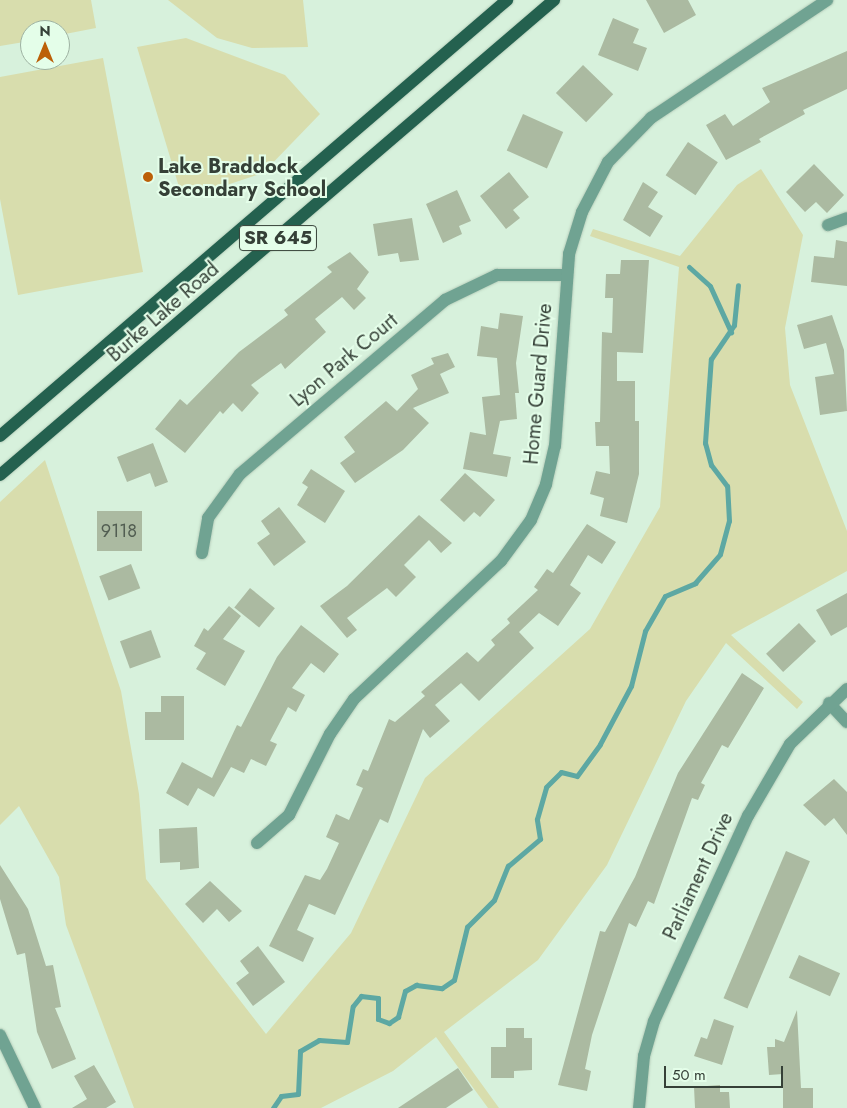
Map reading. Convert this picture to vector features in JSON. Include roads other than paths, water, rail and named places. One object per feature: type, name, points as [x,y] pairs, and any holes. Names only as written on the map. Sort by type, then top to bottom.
[{"type":"main road","name":"Burke Lake Road","points":[[0,436],[507,0]]},
{"type":"main road","name":"Burke Lake Road","points":[[0,475],[554,0]]},
{"type":"street","name":"Home Guard Drive","points":[[257,843],[289,814],[330,734],[354,699],[502,561],[531,520],[546,484],[555,446],[566,275],[572,242],[589,194],[632,135],[827,0]]},
{"type":"street","points":[[828,225],[847,218]]},
{"type":"street","name":"Lyon Park Court","points":[[202,553],[208,518],[240,474],[445,300],[497,275],[566,275]]},
{"type":"street","name":"Parliament Drive","points":[[639,1108],[644,1056],[678,963],[768,775],[798,734],[829,703],[847,689]]},
{"type":"street","points":[[829,703],[847,722]]},
{"type":"street","points":[[0,1035],[35,1108]]},
{"type":"waterway","points":[[689,267],[710,286],[731,332]]},
{"type":"waterway","points":[[273,1108],[281,1096],[298,1094],[300,1051],[319,1040],[347,1042],[353,1006],[361,996],[378,998],[378,1019],[389,1023],[398,1017],[405,991],[416,985],[442,988],[454,980],[467,927],[494,900],[508,866],[540,839],[537,819],[546,787],[561,772],[577,776],[600,744],[631,686],[645,631],[665,596],[695,583],[720,554],[729,521],[727,486],[711,465],[705,443],[711,359],[734,325],[738,285]]},
{"type":"place","name":"Lake Braddock Secondary School","points":[[148,177]]}]
